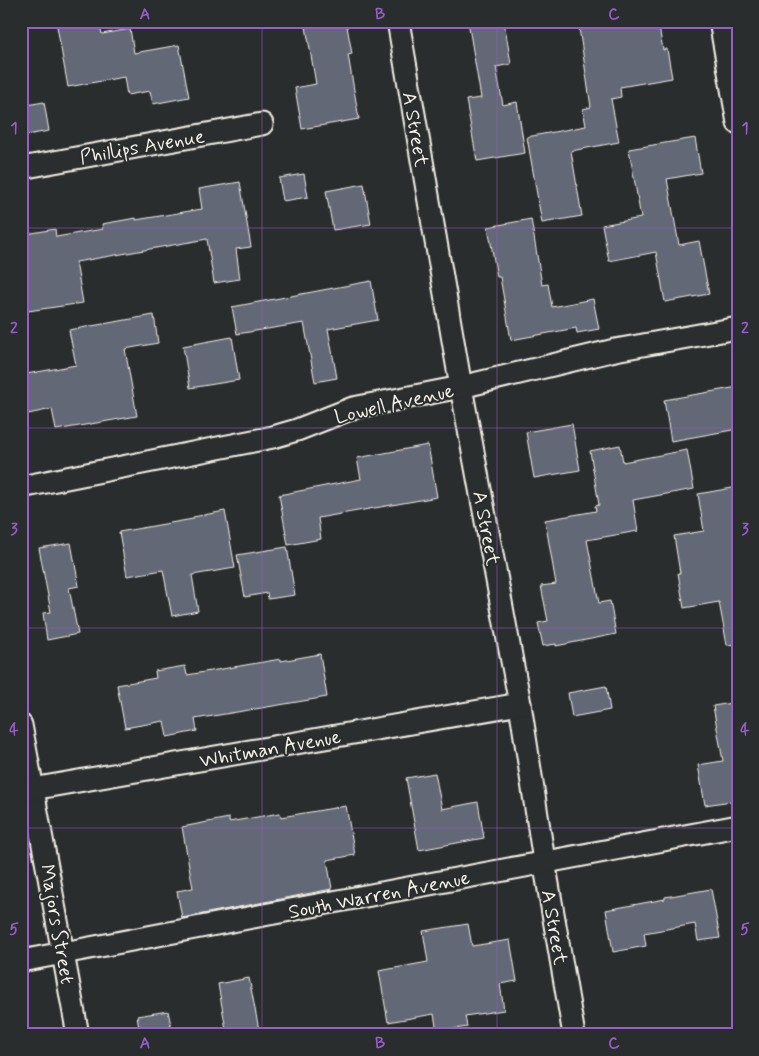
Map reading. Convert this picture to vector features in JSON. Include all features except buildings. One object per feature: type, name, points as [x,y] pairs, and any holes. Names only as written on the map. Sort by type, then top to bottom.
[{"type":"street","name":"A Street","points":[[398,21],[461,387],[520,704],[544,861],[574,1035]]},
{"type":"street","points":[[720,21],[738,123]]},
{"type":"street","name":"Phillips Avenue","points":[[21,168],[262,124]]},
{"type":"street","name":"Lowell Avenue","points":[[21,487],[273,437],[297,430],[353,408],[461,387],[616,350],[738,328]]},
{"type":"street","name":"Whitman Avenue","points":[[28,790],[520,704]]},
{"type":"street","name":"Majors Street","points":[[21,725],[28,790],[64,953],[78,1035]]},
{"type":"street","name":"South Warren Avenue","points":[[21,961],[393,892],[544,861],[738,826]]}]
